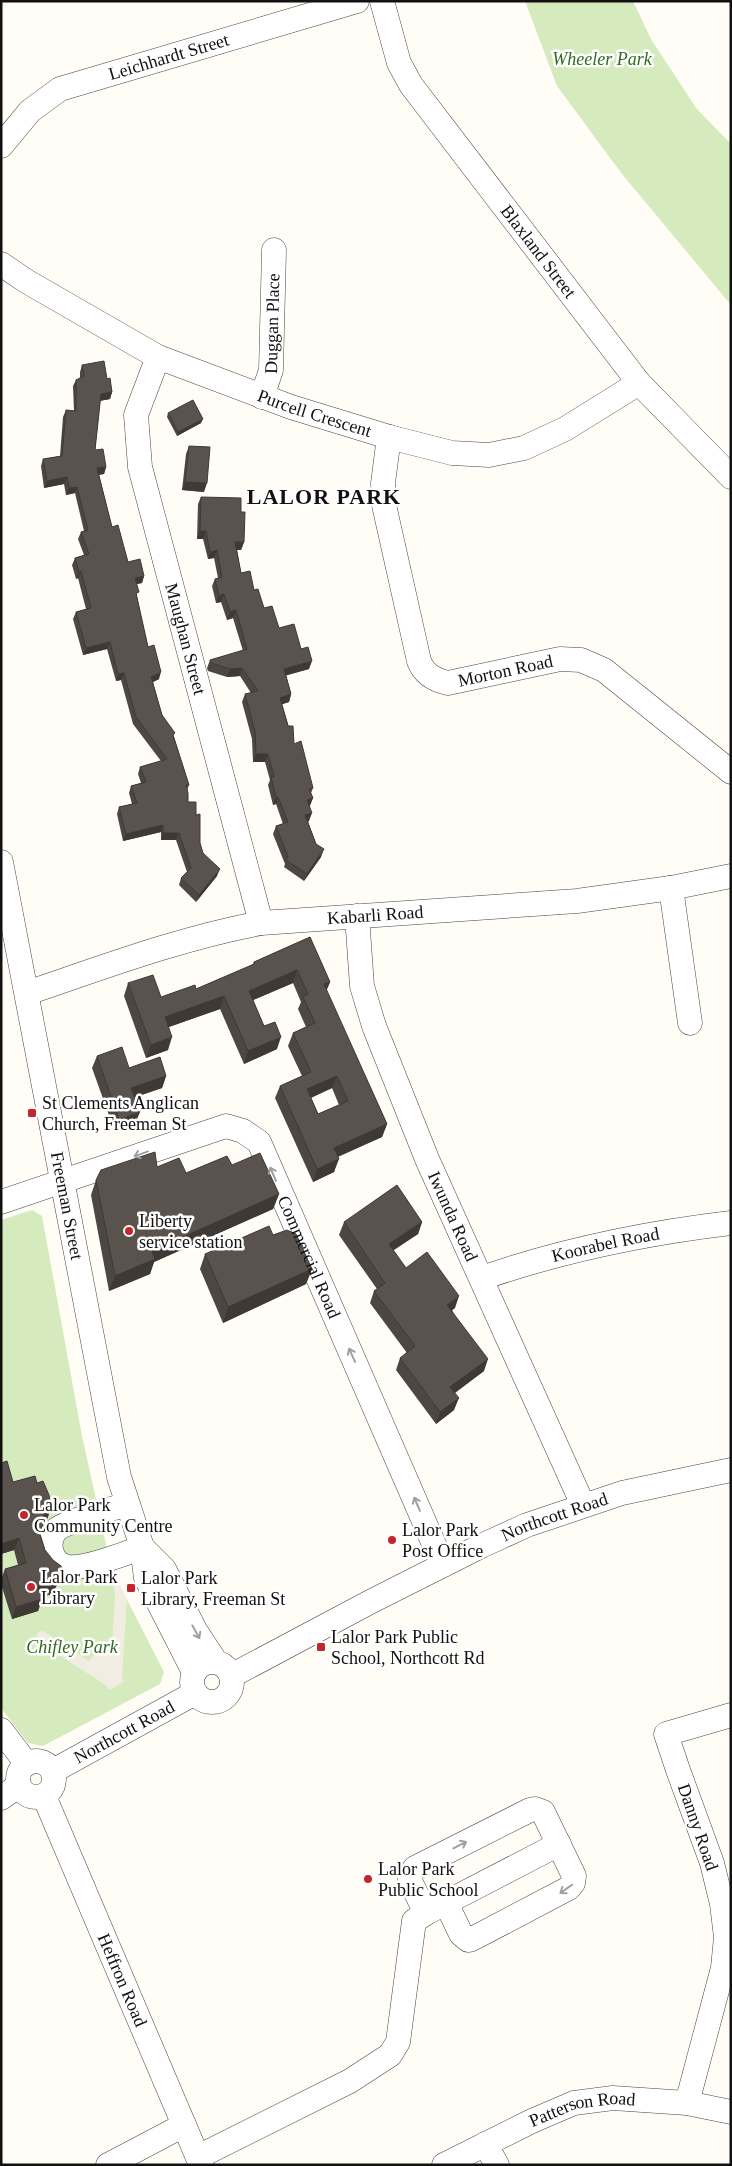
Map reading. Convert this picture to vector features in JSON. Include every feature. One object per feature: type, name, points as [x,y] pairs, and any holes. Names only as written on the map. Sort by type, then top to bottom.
[{"type":"street","name":"Leichhardt Street","points":[[1,146],[30,111],[60,88],[357,1]]},
{"type":"street","name":"Blaxland Street","points":[[382,1],[399,63],[411,85],[639,383],[731,477]]},
{"type":"street","name":"Duggan Place","points":[[262,397],[271,370],[274,250]]},
{"type":"street","name":"Purcell Crescent","points":[[1,264],[26,281],[158,357],[262,397],[389,437],[452,453],[489,455],[506,453],[537,443],[565,430],[639,383]]},
{"type":"street","name":"Maughan Street","points":[[158,357],[136,415],[140,467],[261,923]]},
{"type":"street","name":"Morton Road","points":[[389,437],[383,483],[386,516],[419,660],[429,675],[436,680],[448,683],[550,660],[570,658],[581,660],[604,670],[731,772]]},
{"type":"street","name":"Freeman Street","points":[[1,862],[119,1477],[142,1547],[146,1578],[195,1682]]},
{"type":"street","name":"Kabarli Road","points":[[27,992],[184,941],[222,930],[261,923],[577,901],[671,888],[731,876]]},
{"type":"street","points":[[671,888],[690,1023]]},
{"type":"street","name":"Iwunda Road","points":[[357,916],[362,986],[374,1026],[428,1159],[583,1505]]},
{"type":"street","name":"Commercial Road","points":[[1,1202],[226,1126],[243,1131],[259,1142],[443,1565]]},
{"type":"street","name":"Koorabel Road","points":[[482,1278],[611,1242],[686,1228],[731,1223]]},
{"type":"street","name":"Northcott Road","points":[[223,1669],[260,1659],[503,1536],[583,1505],[641,1488],[731,1470]]},
{"type":"street","points":[[127,1504],[59,1528],[51,1540],[52,1554],[59,1564],[66,1567],[74,1567],[120,1556],[142,1547]]},
{"type":"street","name":"Freeman Street","points":[[142,1547],[164,1569],[195,1630],[223,1669]]},
{"type":"street","points":[[203,1664],[223,1669],[232,1682],[228,1692],[220,1700],[204,1700],[195,1682],[203,1664]]},
{"type":"street","name":"Northcott Road","points":[[52,1771],[195,1682]]},
{"type":"street","name":"Danny Road","points":[[687,2104],[723,1968],[726,1937],[722,1904],[712,1863],[666,1734],[731,1715]]},
{"type":"street","points":[[1,1730],[27,1764]]},
{"type":"street","points":[[41,1762],[52,1771],[54,1776],[52,1788],[44,1796],[29,1796],[10,1792],[19,1773],[27,1764],[41,1762]]},
{"type":"street","name":"Heffron Road","points":[[44,1796],[199,2161]]},
{"type":"street","points":[[530,1810],[543,1812],[574,1876],[574,1883],[569,1888],[468,1940],[436,1908],[410,1881],[410,1875],[415,1868],[530,1810]]},
{"type":"street","points":[[199,2161],[350,2082],[390,2056],[398,2042],[413,1924],[417,1918],[559,1844]]},
{"type":"street","name":"Patterson Road","points":[[444,2165],[574,2102],[612,2098],[687,2104],[731,2112]]},
{"type":"street","points":[[108,2165],[184,2125]]},
{"type":"street","points":[[485,2144],[497,2165]]},
{"type":"green space","name":"Wheeler Park","points":[[525,1],[633,1],[651,39],[696,108],[731,144],[731,305],[622,174],[557,86]]},
{"type":"green space","name":"Chifley Park","points":[[32,1210],[42,1216],[82,1436],[107,1549],[117,1580],[164,1672],[160,1684],[43,1746],[28,1743],[1,1708],[1,1220]]},
{"type":"shaded area","points":[[116,1577],[127,1599],[122,1678],[124,1682],[109,1690],[107,1686],[36,1640],[36,1637],[38,1632],[43,1631],[89,1661],[98,1649],[112,1649]]},
{"type":"building","points":[[104,361],[107,379],[110,378],[112,392],[101,394],[95,450],[103,449],[106,467],[97,468],[112,527],[118,525],[128,562],[140,559],[144,576],[135,578],[139,592],[136,593],[148,647],[154,645],[161,672],[151,677],[162,715],[175,733],[173,735],[189,785],[186,785],[188,802],[196,802],[196,815],[200,814],[200,843],[203,853],[220,869],[199,895],[181,878],[191,868],[179,833],[163,833],[163,825],[126,834],[119,807],[137,803],[131,786],[146,782],[140,767],[167,759],[136,717],[124,673],[118,674],[110,642],[86,648],[76,612],[91,608],[81,571],[79,572],[75,558],[89,554],[81,532],[88,530],[77,487],[69,488],[67,477],[47,481],[43,459],[62,456],[66,410],[76,411],[76,380],[84,376],[82,365]]},
{"type":"building","points":[[193,400],[203,419],[178,432],[168,413]]},
{"type":"building","points":[[189,446],[210,447],[207,483],[185,482]]},
{"type":"building","points":[[201,497],[241,498],[241,512],[245,512],[244,542],[235,542],[241,573],[250,571],[254,590],[258,589],[264,608],[272,606],[279,628],[294,624],[301,649],[308,647],[312,661],[284,669],[291,694],[280,698],[288,726],[293,726],[294,744],[301,741],[313,788],[309,789],[313,798],[307,800],[312,813],[305,815],[316,844],[324,849],[307,874],[286,860],[288,857],[276,826],[288,822],[278,797],[276,797],[271,777],[274,777],[268,754],[256,754],[255,731],[245,694],[258,691],[242,668],[230,669],[211,663],[210,660],[247,649],[236,610],[230,612],[224,594],[219,596],[215,579],[222,577],[217,550],[210,552],[206,531],[200,531]]},
{"type":"building","points":[[310,937],[330,982],[324,984],[387,1124],[334,1148],[339,1159],[317,1169],[280,1086],[311,1072],[293,1033],[315,1023],[303,997],[308,994],[297,970],[249,991],[264,1026],[275,1022],[281,1037],[248,1051],[224,996],[165,1017],[172,1037],[151,1045],[128,983],[153,975],[161,997],[195,985],[196,989],[254,964],[254,962]],"holes":[[[337,1076],[348,1101],[318,1114],[307,1089]]]},
{"type":"building","points":[[122,1047],[129,1068],[160,1057],[166,1076],[131,1088],[140,1112],[119,1120],[97,1056]]},
{"type":"building","points":[[155,1152],[157,1167],[179,1158],[186,1173],[227,1156],[232,1165],[260,1153],[279,1194],[152,1251],[155,1259],[115,1276],[96,1180],[101,1170]]},
{"type":"building","points":[[397,1185],[422,1222],[389,1244],[406,1268],[427,1252],[459,1296],[447,1305],[488,1359],[450,1387],[459,1398],[440,1412],[400,1358],[415,1346],[374,1291],[385,1283],[344,1222]]},
{"type":"building","points":[[269,1226],[273,1235],[287,1230],[296,1234],[312,1269],[228,1307],[205,1254]]},
{"type":"building","points":[[7,1461],[13,1482],[35,1476],[37,1483],[43,1481],[49,1495],[51,1508],[43,1513],[45,1518],[39,1531],[45,1550],[61,1566],[63,1571],[56,1582],[38,1587],[42,1599],[16,1607],[5,1569],[26,1563],[19,1538],[1,1544],[1,1463]]},
{"type":"place","name":"St Clements Anglican Church, Freeman St","points":[[32,1113]]},
{"type":"place","name":"Liberty service station","points":[[129,1231]]},
{"type":"place","name":"Lalor Park Community Centre","points":[[24,1515]]},
{"type":"place","name":"Lalor Park Post Office","points":[[392,1540]]},
{"type":"place","name":"Lalor Park Library","points":[[31,1587]]},
{"type":"place","name":"Lalor Park Library, Freeman St","points":[[131,1588]]},
{"type":"place","name":"Lalor Park Public School, Northcott Rd","points":[[321,1647]]},
{"type":"place","name":"Lalor Park Public School","points":[[368,1879]]},
{"type":"district","name":"LALOR PARK","points":[[324,496]]}]
